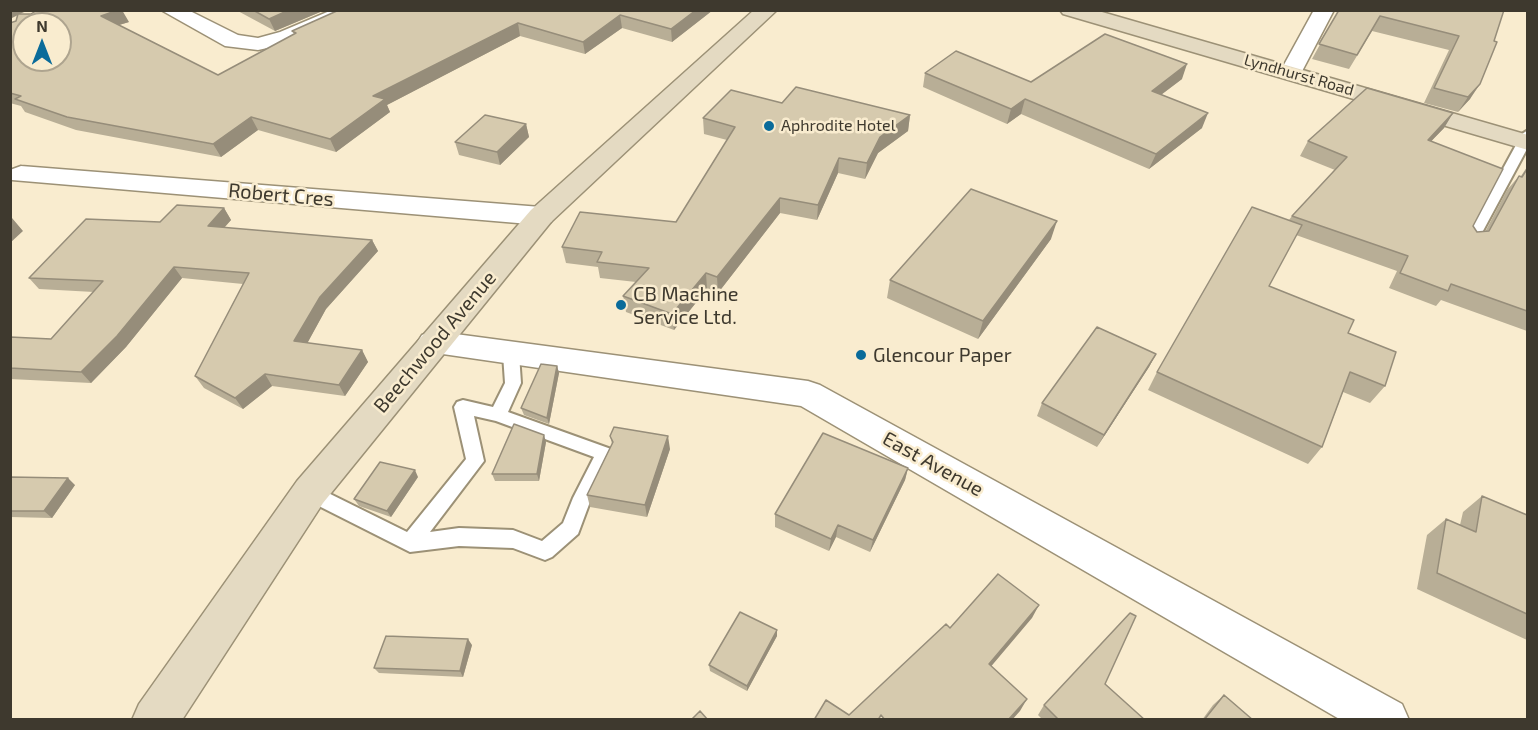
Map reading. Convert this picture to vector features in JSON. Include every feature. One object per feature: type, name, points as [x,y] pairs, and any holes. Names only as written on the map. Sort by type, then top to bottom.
[{"type":"street","points":[[171,10],[232,41],[258,44],[287,37],[351,10]]},
{"type":"street","name":"Beechwood Avenue","points":[[155,720],[310,492],[541,216],[767,10]]},
{"type":"street","name":"Lyndhurst Road","points":[[1070,10],[1100,14],[1526,140]]},
{"type":"street","points":[[1291,72],[1324,10]]},
{"type":"street","name":"Robert Cres","points":[[21,174],[541,216]]},
{"type":"street","name":"East Avenue","points":[[433,343],[808,394],[1386,720]]},
{"type":"lane","points":[[1470,242],[1526,140]]},
{"type":"lane","points":[[498,415],[513,384],[511,354]]},
{"type":"lane","points":[[310,492],[410,543],[459,537],[513,539],[544,551],[572,528],[582,498],[605,454],[498,415],[463,406],[475,461],[410,543]]},
{"type":"building","points":[[37,10],[118,10],[101,16],[218,75],[296,33],[292,31],[339,10],[696,10],[671,29],[620,15],[583,42],[518,23],[373,96],[385,99],[330,139],[251,117],[213,144],[67,117],[15,99],[21,96],[10,93],[10,23],[12,22],[12,72],[72,72],[72,12],[34,12]]},
{"type":"building","points":[[253,10],[289,10],[269,19]]},
{"type":"building","points":[[1339,10],[1504,10],[1494,41],[1497,42],[1480,84],[1468,97],[1434,88],[1459,36],[1380,16],[1357,55],[1319,44]]},
{"type":"building","points":[[1105,34],[1187,64],[1152,91],[1208,113],[1156,154],[1025,99],[1011,109],[925,73],[956,51],[1031,82]]},
{"type":"building","points":[[796,87],[910,115],[880,137],[867,163],[839,158],[818,205],[780,198],[717,277],[706,273],[672,314],[623,296],[649,268],[597,262],[602,252],[562,247],[580,212],[676,222],[735,127],[703,118],[731,90],[782,103]]},
{"type":"building","points":[[1367,88],[1453,113],[1428,140],[1503,169],[1473,226],[1477,232],[1489,231],[1519,176],[1522,177],[1527,169],[1527,311],[1451,284],[1448,291],[1400,273],[1408,256],[1292,216],[1347,157],[1308,141]]},
{"type":"building","points":[[485,115],[526,124],[497,152],[455,142]]},
{"type":"building","points":[[971,189],[1057,221],[983,321],[890,280]]},
{"type":"building","points":[[177,205],[224,208],[208,226],[372,240],[320,297],[294,341],[362,350],[339,385],[265,374],[235,398],[195,376],[249,273],[174,267],[117,336],[81,372],[10,368],[10,337],[51,339],[103,281],[29,278],[86,219],[160,222]]},
{"type":"building","points":[[1252,207],[1302,225],[1269,286],[1354,320],[1348,333],[1396,352],[1385,386],[1350,372],[1322,447],[1157,372]]},
{"type":"building","points":[[1097,327],[1156,354],[1104,435],[1042,403]]},
{"type":"building","points":[[541,364],[557,366],[547,418],[521,408]]},
{"type":"building","points":[[514,424],[544,435],[537,474],[492,474]]},
{"type":"building","points":[[614,427],[668,436],[645,505],[587,495],[613,442],[610,436]]},
{"type":"building","points":[[823,433],[908,468],[873,540],[838,525],[831,539],[775,514]]},
{"type":"building","points":[[380,462],[415,470],[387,511],[354,499]]},
{"type":"building","points":[[10,477],[68,478],[44,511],[10,511]]},
{"type":"building","points":[[1482,496],[1527,515],[1527,614],[1437,573],[1446,519],[1476,532]]},
{"type":"building","points":[[998,574],[1039,605],[989,664],[1027,699],[1008,720],[885,720],[881,715],[878,720],[814,720],[826,700],[849,715],[946,624],[950,628]]},
{"type":"building","points":[[740,612],[777,630],[747,686],[709,665]]},
{"type":"building","points":[[1130,613],[1136,616],[1105,684],[1145,720],[1059,720],[1044,705]]},
{"type":"building","points":[[386,636],[468,639],[460,671],[374,668]]},
{"type":"building","points":[[1224,695],[1253,720],[1204,720]]},
{"type":"building","points":[[700,711],[708,720],[691,720]]},
{"type":"place","name":"Aphrodite Hotel","points":[[769,126]]},
{"type":"place","name":"CB Machine Service Ltd.","points":[[621,305]]},
{"type":"place","name":"Glencour Paper","points":[[861,355]]}]
